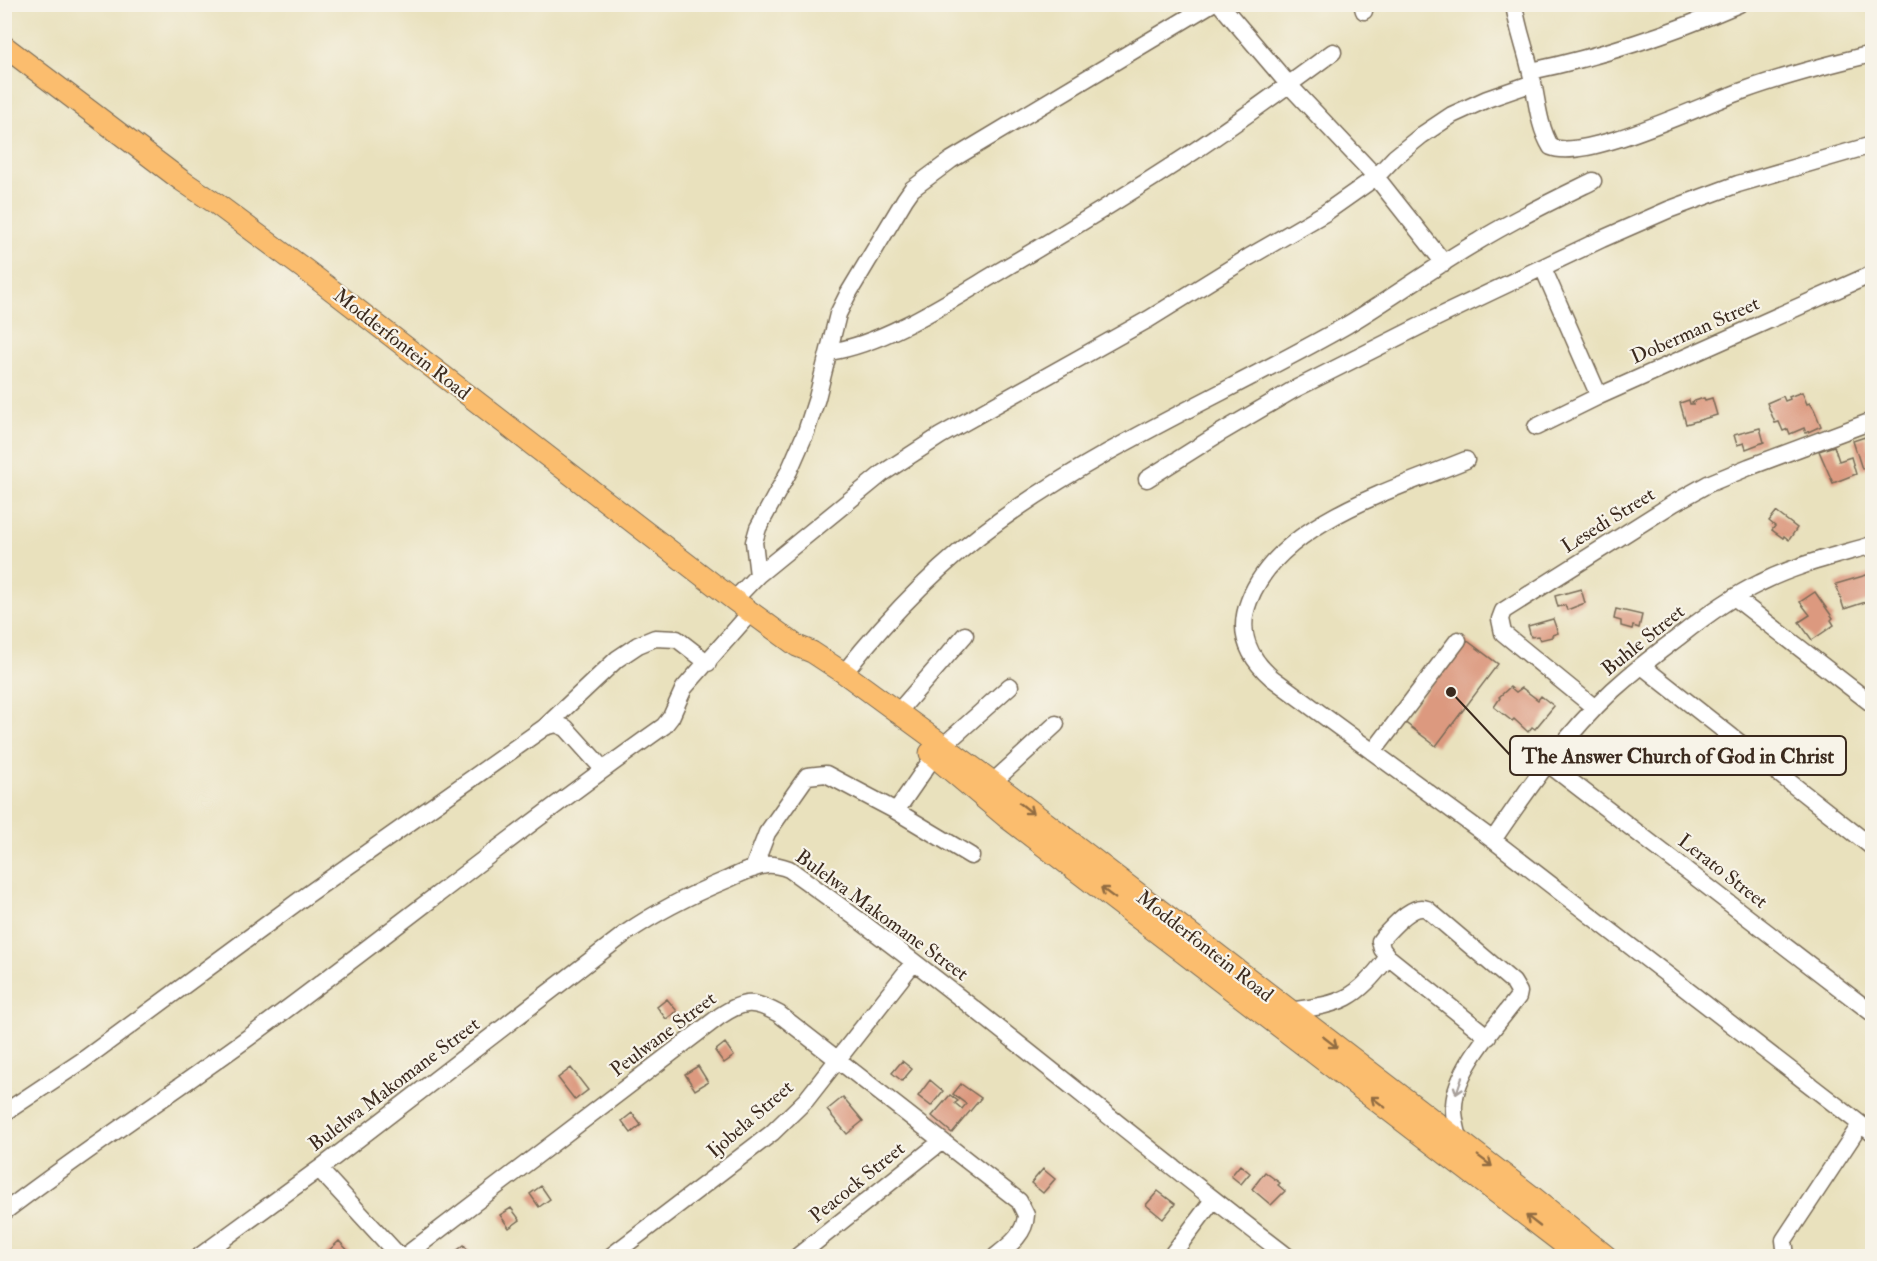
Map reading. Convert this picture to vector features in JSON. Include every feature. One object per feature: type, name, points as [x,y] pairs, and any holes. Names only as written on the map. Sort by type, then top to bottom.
[{"type":"main road","name":"Modderfontein Road","points":[[4,46],[181,180],[307,271],[742,606],[797,646],[812,652],[898,712],[1006,816],[1579,1257]]},
{"type":"main road","name":"Modderfontein Road","points":[[797,646],[807,660],[831,680],[938,751],[993,782],[1606,1257]]},
{"type":"street","points":[[758,575],[754,542],[758,528],[789,471],[806,432],[838,314],[894,215],[912,189],[951,160],[1211,4]]},
{"type":"street","points":[[1220,4],[1289,86],[1376,177],[1444,263]]},
{"type":"street","points":[[1514,4],[1517,26],[1548,141],[1551,147],[1567,151],[1617,140],[1715,101],[1782,78],[1872,54]]},
{"type":"street","points":[[4,1212],[64,1166],[255,1033],[603,769],[664,726],[671,717],[684,688],[708,663],[758,575],[883,473],[940,436],[1149,319],[1248,257],[1325,213],[1376,177],[1395,157],[1452,115],[1532,77],[1680,28],[1728,7]]},
{"type":"street","points":[[829,352],[875,339],[945,304],[1121,198],[1194,151],[1289,86],[1333,52]]},
{"type":"street","points":[[1147,479],[1293,390],[1436,318],[1602,239],[1678,207],[1788,168],[1872,145]]},
{"type":"street","points":[[844,673],[904,603],[951,558],[999,521],[1096,460],[1346,325],[1515,220],[1593,181]]},
{"type":"street","points":[[1543,268],[1599,396]]},
{"type":"street","name":"Doberman Street","points":[[1536,427],[1599,396],[1872,274]]},
{"type":"street","name":"Lesedi Street","points":[[1595,708],[1503,633],[1500,620],[1503,611],[1708,484],[1872,420]]},
{"type":"street","points":[[1467,460],[1338,514],[1293,542],[1274,560],[1261,577],[1244,613],[1246,643],[1251,656],[1272,678],[1493,840],[1866,1129],[1784,1240],[1786,1257]]},
{"type":"street","name":"Buhle Street","points":[[1493,840],[1548,763],[1595,708],[1642,666],[1699,621],[1761,582],[1796,568],[1872,546]]},
{"type":"street","points":[[1734,597],[1872,704]]},
{"type":"street","points":[[898,712],[965,635]]},
{"type":"street","points":[[4,1113],[82,1061],[309,893],[545,727],[617,659],[638,645],[656,638],[677,639],[708,663]]},
{"type":"street","points":[[1372,752],[1458,640]]},
{"type":"street","points":[[1642,666],[1872,847]]},
{"type":"street","points":[[896,811],[938,751],[1010,686]]},
{"type":"street","points":[[545,727],[556,724],[566,728],[603,769]]},
{"type":"street","points":[[993,782],[1056,724]]},
{"type":"street","name":"Lerato Street","points":[[1548,763],[1872,1013]]},
{"type":"street","points":[[753,869],[767,833],[807,776],[826,774],[896,811],[971,856]]},
{"type":"street","name":"Bulelwa Makomane Street","points":[[200,1257],[653,914],[688,896],[753,869],[777,865],[789,869],[914,962],[1287,1257]]},
{"type":"street","points":[[1460,1142],[1454,1119],[1458,1085],[1466,1069],[1518,997],[1517,987],[1427,909],[1415,908],[1383,937],[1380,946],[1388,957],[1488,1037]]},
{"type":"street","points":[[1290,1011],[1339,1002],[1353,995],[1372,978],[1388,957]]},
{"type":"street","name":"Ijobela Street","points":[[611,1257],[772,1133],[806,1100],[914,962]]},
{"type":"street","name":"Peulwane Street","points":[[405,1257],[732,1008],[746,1003],[763,1005],[779,1014],[1019,1201],[1026,1215],[1026,1221],[1017,1238],[996,1257]]},
{"type":"street","name":"Peacock Street","points":[[798,1257],[942,1141]]},
{"type":"street","points":[[319,1168],[399,1257]]},
{"type":"street","points":[[1171,1257],[1213,1200]]},
{"type":"building","points":[[1802,392],[1807,404],[1810,403],[1814,409],[1821,426],[1806,433],[1804,428],[1790,434],[1788,429],[1783,431],[1779,422],[1775,423],[1767,403],[1783,396],[1785,401]]},
{"type":"building","points":[[1704,398],[1705,400],[1712,398],[1717,415],[1686,424],[1680,403],[1689,400],[1690,404],[1693,404],[1692,402]]},
{"type":"building","points":[[1760,428],[1764,442],[1746,449],[1744,443],[1737,445],[1734,435]]},
{"type":"building","points":[[1865,437],[1869,449],[1872,449],[1872,467],[1862,469],[1853,441]]},
{"type":"building","points":[[1834,446],[1839,461],[1851,457],[1856,474],[1833,483],[1819,451]]},
{"type":"building","points":[[1776,512],[1797,528],[1789,540],[1772,530],[1775,526],[1769,521]]},
{"type":"building","points":[[1870,574],[1872,600],[1844,609],[1836,584]]},
{"type":"building","points":[[1581,589],[1585,603],[1567,610],[1565,605],[1558,607],[1555,596]]},
{"type":"building","points":[[1815,592],[1833,618],[1831,620],[1834,625],[1812,640],[1799,622],[1810,615],[1800,602]]},
{"type":"building","points":[[1616,609],[1642,615],[1639,628],[1621,626],[1621,621],[1614,619]]},
{"type":"building","points":[[1553,619],[1558,633],[1540,640],[1538,636],[1531,637],[1528,626]]},
{"type":"building","points":[[1465,639],[1498,664],[1436,746],[1403,721]]},
{"type":"building","points":[[1510,687],[1516,692],[1522,688],[1538,700],[1541,696],[1554,706],[1535,729],[1532,727],[1528,732],[1514,719],[1512,721],[1494,707],[1499,697]]},
{"type":"building","points":[[667,999],[677,1011],[666,1019],[657,1007]]},
{"type":"building","points":[[725,1043],[734,1056],[724,1063],[715,1051]]},
{"type":"building","points":[[902,1061],[912,1069],[902,1081],[892,1073]]},
{"type":"building","points":[[698,1066],[708,1082],[695,1090],[685,1074]]},
{"type":"building","points":[[571,1068],[588,1090],[575,1100],[558,1078]]},
{"type":"building","points":[[930,1080],[943,1091],[931,1106],[918,1096]]},
{"type":"building","points":[[961,1084],[981,1098],[952,1133],[932,1116],[950,1095],[958,1101],[955,1103],[962,1109],[966,1104],[953,1094]]},
{"type":"building","points":[[843,1097],[863,1121],[847,1134],[827,1110]]},
{"type":"building","points":[[632,1113],[641,1125],[631,1133],[622,1121]]},
{"type":"building","points":[[1240,1165],[1250,1173],[1241,1184],[1231,1176]]},
{"type":"building","points":[[1043,1169],[1055,1179],[1043,1193],[1031,1183]]},
{"type":"building","points":[[1265,1172],[1280,1183],[1278,1185],[1285,1191],[1271,1205],[1252,1189]]},
{"type":"building","points":[[541,1186],[550,1199],[539,1207],[530,1194]]},
{"type":"building","points":[[1158,1191],[1175,1204],[1163,1219],[1146,1205]]},
{"type":"building","points":[[511,1208],[520,1220],[509,1228],[500,1215]]},
{"type":"building","points":[[339,1241],[353,1256],[324,1255]]},
{"type":"building","points":[[464,1245],[472,1256],[456,1256],[454,1253]]},
{"type":"place","name":"The Answer Church of God in Christ","points":[[1451,692]]}]
